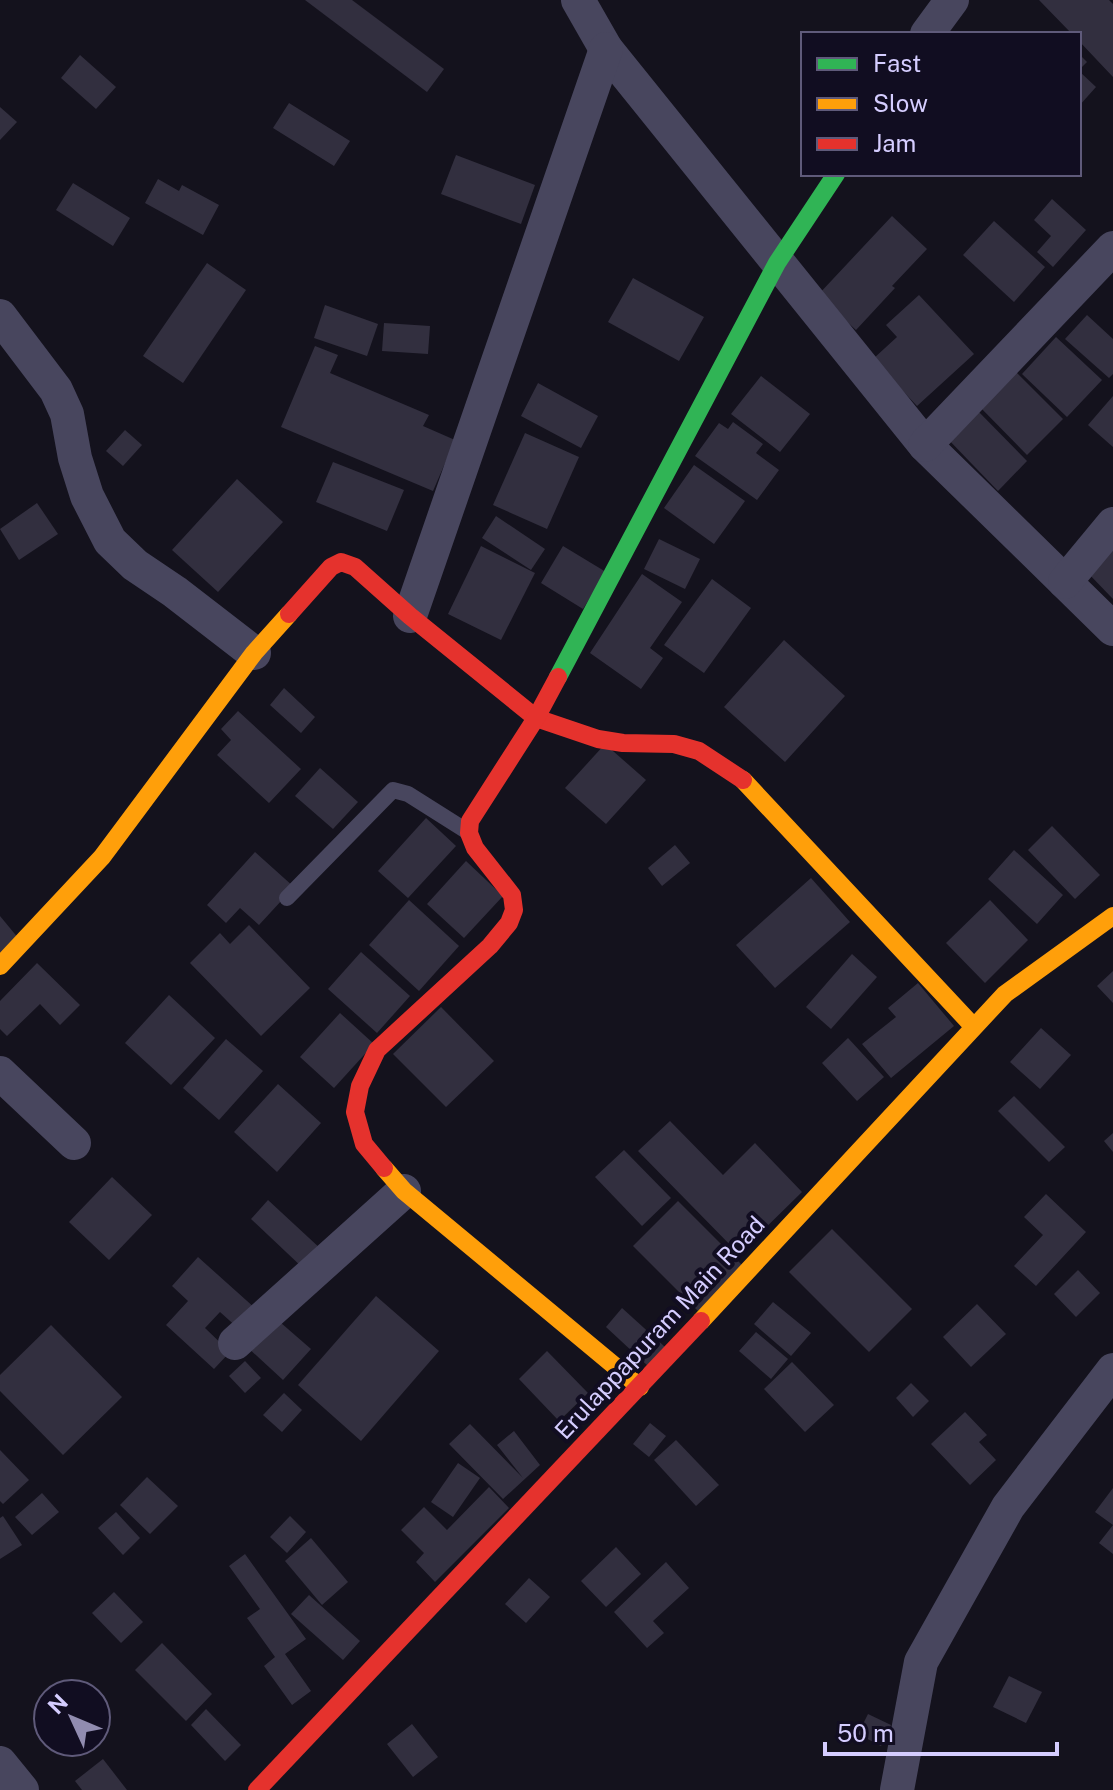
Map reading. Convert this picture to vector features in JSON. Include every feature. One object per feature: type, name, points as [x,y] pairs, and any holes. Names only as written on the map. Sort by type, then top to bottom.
[{"type":"street","points":[[578,0],[606,49],[925,445],[1113,629]]},
{"type":"street","points":[[928,32],[952,0]]},
{"type":"street","points":[[410,616],[606,49]]},
{"type":"street","points":[[640,1387],[404,1191],[364,1144],[355,1112],[360,1086],[377,1050],[490,946],[509,923],[514,910],[512,895],[475,848],[469,833],[470,821],[536,718],[777,263],[835,176]]},
{"type":"street","points":[[925,445],[1113,248]]},
{"type":"street","points":[[0,316],[56,390],[67,414],[75,458],[87,496],[110,541],[135,565],[254,653]]},
{"type":"street","points":[[1065,582],[1113,524]]},
{"type":"street","points":[[0,966],[102,857],[254,653],[331,567],[341,562],[355,567],[536,718],[610,741],[674,744],[699,751],[742,779],[973,1026]]},
{"type":"street","name":"Erulappapuram Main Road","points":[[257,1790],[640,1387],[973,1026],[1005,994],[1113,916]]},
{"type":"street","points":[[0,1073],[74,1143]]},
{"type":"street","points":[[235,1343],[404,1191]]},
{"type":"street","points":[[897,1790],[921,1662],[1008,1507],[1113,1370]]},
{"type":"street","points":[[0,1763],[22,1790]]},
{"type":"lane","points":[[287,898],[393,790],[408,794],[469,833]]},
{"type":"building","points":[[305,0],[352,0],[444,69],[427,92]]},
{"type":"building","points":[[1039,0],[1109,0],[1113,4],[1113,77],[1081,43],[1081,32],[1070,32]]},
{"type":"building","points":[[80,55],[116,87],[96,109],[61,78]]},
{"type":"building","points":[[1081,73],[1096,87],[1081,104]]},
{"type":"building","points":[[289,103],[350,141],[334,166],[273,128]]},
{"type":"building","points":[[0,107],[17,122],[0,140]]},
{"type":"building","points":[[456,155],[535,185],[521,224],[441,194]]},
{"type":"building","points":[[158,179],[179,191],[182,185],[219,205],[203,235],[145,203]]},
{"type":"building","points":[[73,183],[130,218],[113,246],[56,210]]},
{"type":"building","points":[[1052,199],[1086,230],[1053,267],[1037,252],[1051,236],[1034,220]]},
{"type":"building","points":[[892,216],[927,249],[856,330],[818,295]]},
{"type":"building","points":[[994,221],[1045,267],[1014,302],[963,255]]},
{"type":"building","points":[[207,263],[246,290],[183,383],[143,356]]},
{"type":"building","points":[[633,278],[704,317],[679,361],[608,322]]},
{"type":"building","points":[[919,295],[974,354],[917,406],[873,359],[897,337],[886,325]]},
{"type":"building","points":[[325,305],[378,324],[367,356],[314,338]]},
{"type":"building","points":[[1087,315],[1113,339],[1113,374],[1109,378],[1065,339]]},
{"type":"building","points":[[384,323],[430,326],[428,354],[382,351]]},
{"type":"building","points":[[1056,337],[1102,380],[1067,417],[1022,374]]},
{"type":"building","points":[[315,346],[338,355],[330,373],[429,415],[423,426],[455,440],[433,491],[281,427]]},
{"type":"building","points":[[1012,368],[1063,419],[1027,455],[976,403]]},
{"type":"building","points":[[761,376],[810,414],[780,452],[731,414]]},
{"type":"building","points":[[538,383],[598,416],[581,448],[521,416]]},
{"type":"building","points":[[1113,396],[1113,447],[1088,425]]},
{"type":"building","points":[[974,407],[1027,461],[998,491],[945,436]]},
{"type":"building","points":[[733,422],[763,444],[756,453],[779,470],[757,500],[695,456],[719,423],[728,429]]},
{"type":"building","points":[[125,430],[142,445],[123,466],[106,451]]},
{"type":"building","points":[[525,433],[579,457],[547,529],[493,505]]},
{"type":"building","points":[[333,462],[404,490],[387,531],[316,502]]},
{"type":"building","points":[[694,465],[745,501],[714,544],[664,508]]},
{"type":"building","points":[[237,479],[283,522],[218,592],[172,550]]},
{"type":"building","points":[[37,503],[58,534],[19,560],[0,529]]},
{"type":"building","points":[[496,516],[545,549],[531,570],[482,538]]},
{"type":"building","points":[[659,539],[700,559],[685,589],[644,569]]},
{"type":"building","points":[[481,546],[535,573],[501,640],[448,614]]},
{"type":"building","points":[[563,546],[606,572],[583,609],[541,583]]},
{"type":"building","points":[[1113,547],[1113,599],[1087,572]]},
{"type":"building","points":[[642,574],[682,602],[650,648],[663,658],[641,689],[590,653]]},
{"type":"building","points":[[712,579],[751,608],[704,673],[664,645]]},
{"type":"building","points":[[784,640],[845,696],[785,762],[724,707]]},
{"type":"building","points":[[284,688],[315,717],[301,733],[270,705]]},
{"type":"building","points":[[238,711],[301,769],[269,803],[217,755],[231,740],[221,729]]},
{"type":"building","points":[[605,744],[646,780],[606,824],[565,788]]},
{"type":"building","points":[[320,768],[358,802],[333,829],[295,796]]},
{"type":"building","points":[[426,818],[456,846],[408,898],[378,871]]},
{"type":"building","points":[[1052,826],[1100,875],[1075,899],[1028,850]]},
{"type":"building","points":[[675,845],[690,863],[662,886],[648,868]]},
{"type":"building","points":[[1014,850],[1063,895],[1037,924],[988,879]]},
{"type":"building","points":[[255,852],[294,887],[259,925],[240,908],[226,923],[207,905]]},
{"type":"building","points":[[466,861],[503,896],[464,938],[427,904]]},
{"type":"building","points":[[811,878],[850,922],[775,988],[736,945]]},
{"type":"building","points":[[409,900],[459,946],[419,991],[369,945]]},
{"type":"building","points":[[990,900],[1028,940],[985,983],[946,943]]},
{"type":"building","points":[[0,916],[19,939],[0,956]]},
{"type":"building","points":[[249,925],[310,988],[261,1036],[190,963],[220,933],[230,944]]},
{"type":"building","points":[[361,952],[410,996],[377,1033],[328,989]]},
{"type":"building","points":[[852,954],[877,977],[831,1029],[806,1007]]},
{"type":"building","points":[[37,963],[80,1005],[60,1025],[40,1004],[7,1036],[0,1029],[0,1001]]},
{"type":"building","points":[[1113,971],[1113,1003],[1097,986]]},
{"type":"building","points":[[918,983],[954,1026],[891,1078],[862,1044],[896,1017],[888,1008]]},
{"type":"building","points":[[169,995],[215,1038],[171,1085],[125,1043]]},
{"type":"building","points":[[441,1007],[494,1061],[446,1107],[393,1054]]},
{"type":"building","points":[[340,1013],[374,1044],[334,1088],[300,1057]]},
{"type":"building","points":[[1041,1028],[1071,1055],[1040,1089],[1010,1062]]},
{"type":"building","points":[[848,1038],[884,1077],[857,1101],[822,1063]]},
{"type":"building","points":[[226,1039],[263,1071],[219,1120],[183,1088]]},
{"type":"building","points":[[278,1084],[321,1123],[277,1172],[234,1132]]},
{"type":"building","points":[[1014,1096],[1065,1147],[1049,1162],[998,1111]]},
{"type":"building","points":[[670,1121],[723,1175],[755,1143],[802,1192],[739,1254],[638,1151]]},
{"type":"building","points":[[1113,1133],[1113,1152],[1104,1141]]},
{"type":"building","points":[[624,1150],[671,1198],[642,1226],[595,1177]]},
{"type":"building","points":[[112,1177],[152,1215],[109,1260],[69,1222]]},
{"type":"building","points":[[1046,1194],[1086,1232],[1036,1286],[1014,1266],[1043,1235],[1024,1217]]},
{"type":"building","points":[[268,1200],[322,1250],[304,1269],[251,1219]]},
{"type":"building","points":[[678,1201],[743,1266],[698,1311],[633,1246]]},
{"type":"building","points":[[832,1229],[912,1309],[869,1352],[789,1272]]},
{"type":"building","points":[[198,1257],[257,1310],[239,1329],[220,1312],[205,1328],[230,1352],[214,1369],[166,1325],[188,1301],[172,1286]]},
{"type":"building","points":[[1078,1270],[1100,1293],[1076,1317],[1054,1294]]},
{"type":"building","points":[[376,1296],[439,1351],[361,1441],[298,1385]]},
{"type":"building","points":[[773,1302],[811,1333],[791,1356],[754,1324]]},
{"type":"building","points":[[977,1304],[1006,1334],[971,1367],[943,1337]]},
{"type":"building","points":[[622,1308],[665,1347],[648,1366],[606,1327]]},
{"type":"building","points":[[273,1316],[311,1349],[283,1380],[246,1346]]},
{"type":"building","points":[[51,1325],[122,1397],[63,1455],[0,1391],[0,1375]]},
{"type":"building","points":[[756,1332],[788,1359],[771,1379],[739,1351]]},
{"type":"building","points":[[547,1351],[588,1393],[559,1421],[519,1379]]},
{"type":"building","points":[[245,1361],[261,1378],[245,1393],[229,1376]]},
{"type":"building","points":[[792,1362],[834,1405],[805,1432],[764,1389]]},
{"type":"building","points":[[911,1383],[929,1401],[913,1417],[896,1398]]},
{"type":"building","points":[[284,1393],[302,1410],[282,1432],[263,1415]]},
{"type":"building","points":[[965,1412],[987,1435],[979,1442],[996,1460],[970,1485],[931,1444]]},
{"type":"building","points":[[650,1423],[666,1436],[649,1457],[633,1444]]},
{"type":"building","points":[[470,1424],[523,1478],[497,1445],[514,1431],[540,1465],[503,1499],[449,1444]]},
{"type":"building","points":[[676,1440],[719,1485],[696,1506],[654,1460]]},
{"type":"building","points":[[0,1450],[29,1480],[3,1504],[0,1501]]},
{"type":"building","points":[[458,1463],[480,1478],[453,1517],[431,1502]]},
{"type":"building","points":[[147,1477],[178,1506],[150,1534],[120,1505]]},
{"type":"building","points":[[489,1487],[509,1508],[435,1582],[416,1562],[424,1553],[401,1530],[424,1507],[447,1530]]},
{"type":"building","points":[[1113,1488],[1113,1525],[1095,1512]]},
{"type":"building","points":[[42,1493],[59,1512],[32,1535],[15,1517]]},
{"type":"building","points":[[116,1512],[140,1538],[123,1555],[98,1528]]},
{"type":"building","points":[[3,1516],[22,1545],[0,1559],[0,1518]]},
{"type":"building","points":[[290,1516],[306,1532],[287,1553],[270,1537]]},
{"type":"building","points":[[1113,1525],[1113,1554],[1099,1543]]},
{"type":"building","points":[[311,1538],[348,1582],[322,1605],[285,1561]]},
{"type":"building","points":[[616,1547],[641,1574],[606,1607],[581,1581]]},
{"type":"building","points":[[245,1554],[306,1639],[285,1654],[311,1691],[292,1705],[264,1666],[275,1657],[247,1618],[260,1609],[229,1566]]},
{"type":"building","points":[[666,1562],[689,1588],[653,1621],[664,1633],[647,1648],[614,1612]]},
{"type":"building","points":[[529,1578],[550,1597],[526,1623],[505,1604]]},
{"type":"building","points":[[114,1592],[143,1622],[121,1643],[92,1613]]},
{"type":"building","points":[[309,1595],[360,1641],[343,1660],[291,1614]]},
{"type":"building","points":[[162,1643],[212,1694],[186,1721],[135,1670]]},
{"type":"building","points":[[1009,1676],[1042,1692],[1026,1723],[993,1707]]},
{"type":"building","points":[[206,1709],[241,1745],[225,1761],[191,1725]]},
{"type":"building","points":[[868,1714],[891,1725],[881,1746],[858,1734]]},
{"type":"building","points":[[412,1724],[438,1757],[413,1777],[387,1744]]},
{"type":"building","points":[[103,1759],[127,1790],[82,1790],[75,1781]]},
{"type":"traffic: fast","points":[[558,677],[777,263],[835,176]]},
{"type":"traffic: slow","points":[[0,966],[102,857],[254,653],[289,614]]},
{"type":"traffic: slow","points":[[743,780],[973,1026]]},
{"type":"traffic: slow","points":[[701,1321],[1005,994],[1113,916]]},
{"type":"traffic: slow","points":[[384,1168],[404,1191],[640,1387]]},
{"type":"traffic: jam","points":[[289,614],[331,567],[341,562],[355,567],[536,718],[598,739],[674,744],[699,751],[743,780]]},
{"type":"traffic: jam","points":[[384,1168],[364,1144],[355,1112],[360,1086],[377,1050],[490,946],[509,923],[514,910],[512,895],[475,848],[469,833],[470,821],[536,718],[558,677]]},
{"type":"traffic: jam","points":[[257,1790],[701,1321]]}]
